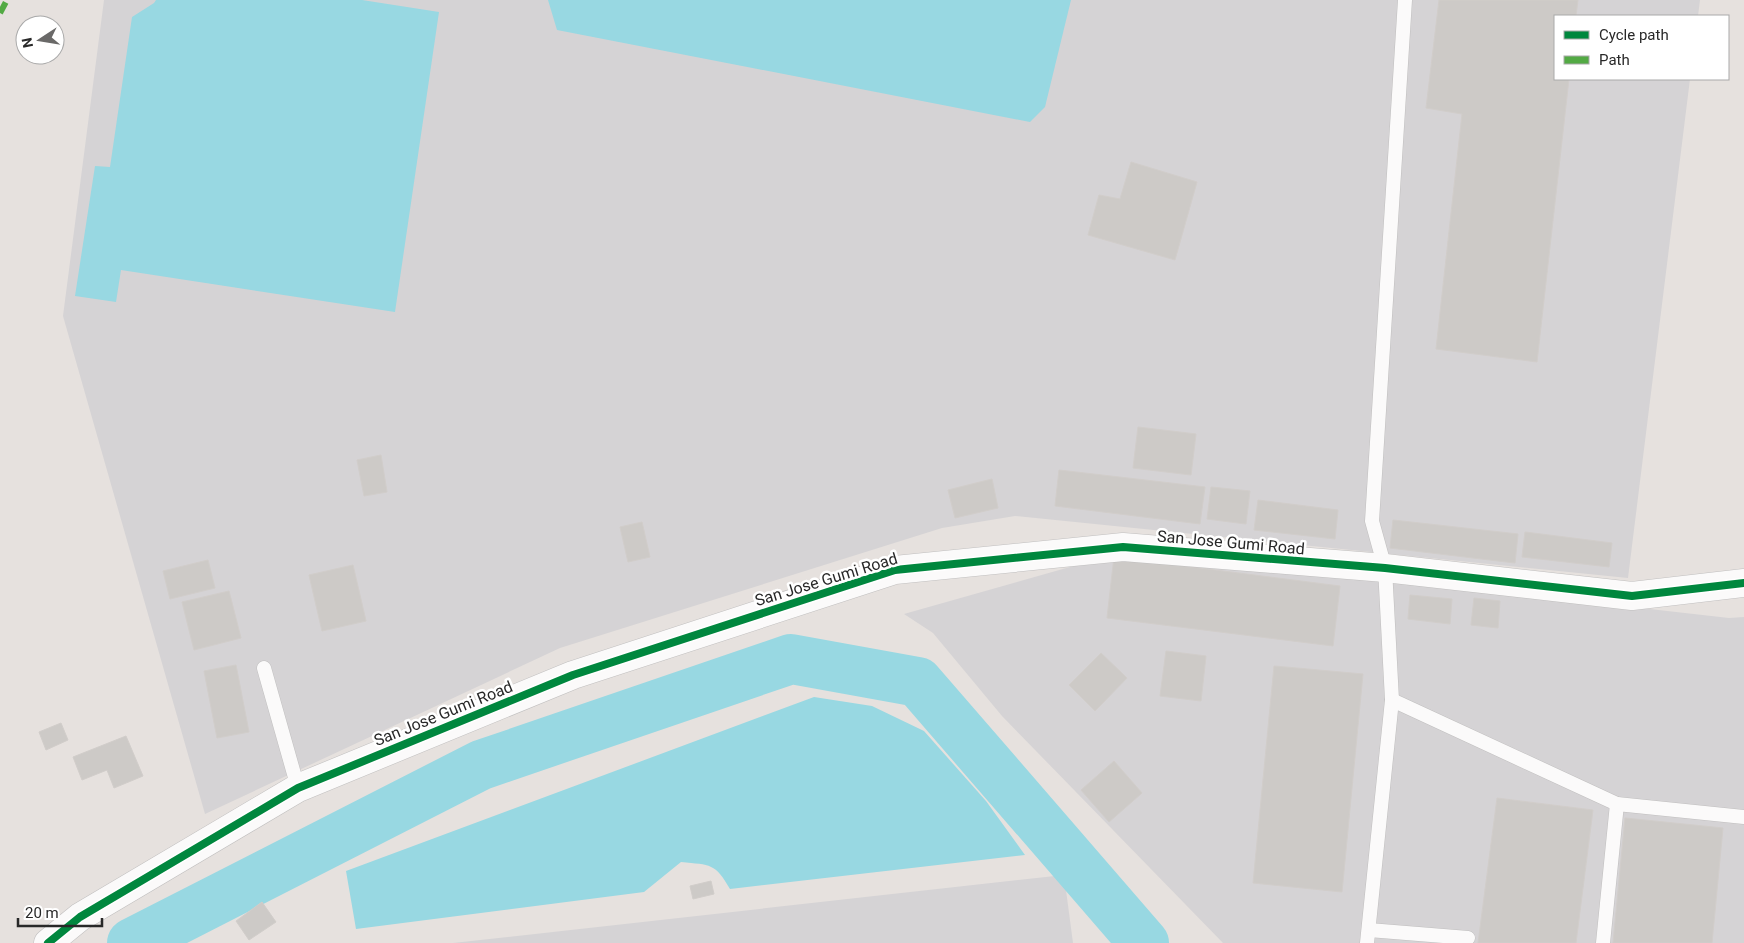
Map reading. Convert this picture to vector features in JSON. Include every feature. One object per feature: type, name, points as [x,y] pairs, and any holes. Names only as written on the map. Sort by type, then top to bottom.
[{"type":"street","name":"San Jose Gumi Road","points":[[48,943],[80,917],[298,788],[573,675],[895,570],[1123,547],[1385,568],[1632,596],[1744,584]]},
{"type":"lane","points":[[1406,0],[1372,521],[1385,568],[1392,700],[1368,936],[1468,938]]},
{"type":"lane","points":[[264,668],[298,788]]},
{"type":"lane","points":[[1392,700],[1617,804],[1744,817]]},
{"type":"lane","points":[[1603,943],[1617,804]]},
{"type":"shaded area","points":[[104,0],[1700,0],[1698,15],[1554,15],[1554,80],[1690,80],[1628,578],[1015,516],[942,528],[560,648],[205,814],[63,316]]},
{"type":"shaded area","points":[[1130,550],[1729,618],[1744,617],[1744,943],[1223,943],[1002,716],[933,633],[904,614]]},
{"type":"shaded area","points":[[1064,875],[1073,943],[453,943]]},
{"type":"water","points":[[156,0],[362,0],[439,12],[395,312],[121,270],[116,302],[75,296],[95,166],[110,167],[132,17]]},
{"type":"water","points":[[548,0],[1071,0],[1045,107],[1030,122],[557,30]]},
{"type":"water","points":[[814,697],[872,706],[924,731],[986,801],[1025,855],[730,889],[720,874],[711,867],[681,862],[644,892],[356,929],[346,871]]},
{"type":"building","points":[[1439,0],[1578,0],[1576,15],[1554,15],[1554,80],[1569,80],[1537,362],[1436,349],[1462,114],[1426,108]]},
{"type":"building","points":[[1131,162],[1197,182],[1175,260],[1088,235],[1099,195],[1120,199]]},
{"type":"building","points":[[1138,427],[1196,434],[1191,475],[1133,468]]},
{"type":"building","points":[[381,455],[387,492],[364,496],[357,460]]},
{"type":"building","points":[[1059,470],[1205,487],[1200,524],[1055,506]]},
{"type":"building","points":[[992,479],[998,508],[955,518],[948,490]]},
{"type":"building","points":[[1211,487],[1250,491],[1246,524],[1207,519]]},
{"type":"building","points":[[1258,500],[1338,510],[1335,539],[1254,530]]},
{"type":"building","points":[[1393,520],[1518,534],[1515,563],[1390,548]]},
{"type":"building","points":[[642,522],[650,557],[628,562],[620,527]]},
{"type":"building","points":[[1525,532],[1612,543],[1609,567],[1522,557]]},
{"type":"building","points":[[1114,557],[1340,586],[1333,646],[1107,618]]},
{"type":"building","points":[[208,560],[215,588],[170,599],[163,571]]},
{"type":"building","points":[[353,565],[366,621],[322,631],[309,575]]},
{"type":"building","points":[[229,591],[241,638],[194,650],[182,602]]},
{"type":"building","points":[[1410,595],[1452,599],[1450,624],[1408,619]]},
{"type":"building","points":[[1474,598],[1500,601],[1498,628],[1471,625]]},
{"type":"building","points":[[1166,651],[1206,656],[1201,701],[1160,696]]},
{"type":"building","points":[[1101,653],[1127,678],[1095,711],[1069,685]]},
{"type":"building","points":[[236,665],[249,732],[217,738],[204,671]]},
{"type":"building","points":[[1274,666],[1363,674],[1342,892],[1253,883]]},
{"type":"building","points":[[61,723],[68,740],[46,750],[39,732]]},
{"type":"building","points":[[126,736],[143,776],[114,788],[107,770],[82,780],[73,757]]},
{"type":"building","points":[[1114,761],[1142,793],[1109,822],[1081,790]]},
{"type":"building","points":[[1497,798],[1593,810],[1576,943],[1478,943]]},
{"type":"building","points":[[1625,818],[1723,828],[1712,943],[1613,943]]},
{"type":"building","points":[[711,881],[714,894],[693,899],[690,886]]},
{"type":"building","points":[[262,902],[276,922],[249,940],[236,921]]},
{"type":"waterway","points":[[132,943],[481,765],[791,659],[918,682],[1144,943]]},
{"type":"marked path","points":[[0,13],[7,0]]},
{"type":"cycle path","points":[[48,943],[80,917],[298,788],[573,675],[895,570],[1123,547],[1385,568],[1632,596],[1744,583]]}]
